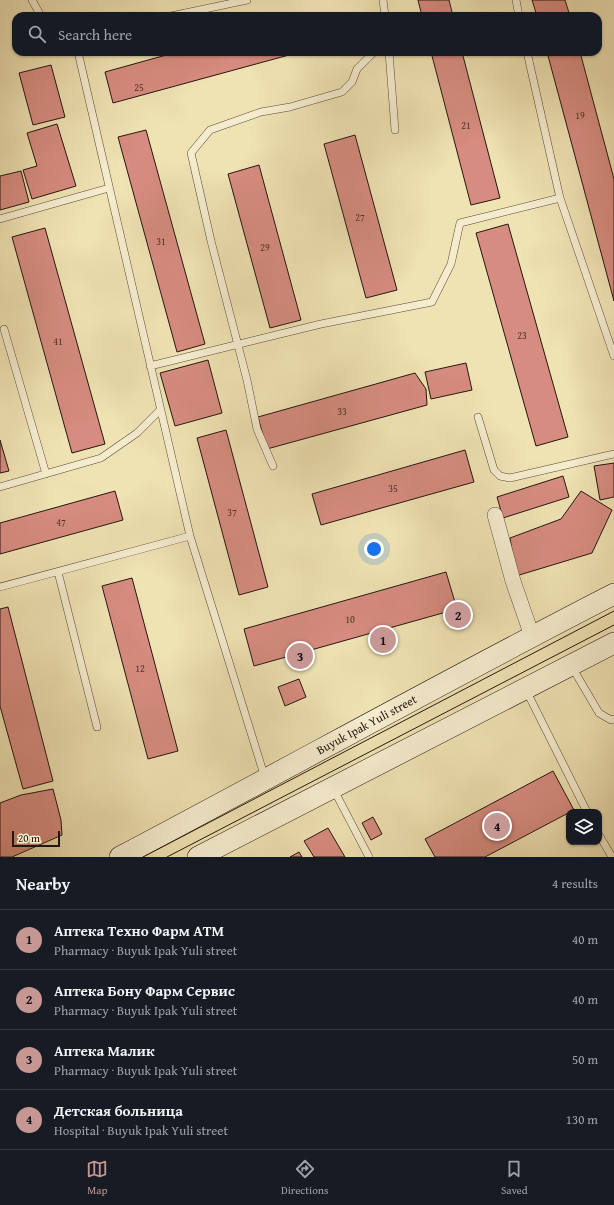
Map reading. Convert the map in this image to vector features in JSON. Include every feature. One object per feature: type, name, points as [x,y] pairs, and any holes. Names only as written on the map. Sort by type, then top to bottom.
[{"type":"main road","name":"Buyuk Ipak Yuli street","points":[[120,857],[266,780],[472,667],[614,594]]},
{"type":"main road","points":[[198,857],[614,643]]},
{"type":"street","points":[[495,515],[513,581],[532,636]]},
{"type":"lane","points":[[32,0],[39,12]]},
{"type":"lane","points":[[190,12],[247,0]]},
{"type":"lane","points":[[383,0],[384,12]]},
{"type":"lane","points":[[516,0],[518,12]]},
{"type":"lane","points":[[79,56],[190,536],[266,780]]},
{"type":"lane","points":[[273,466],[256,429],[249,386],[212,241],[192,152],[210,130],[261,112],[290,107],[342,92],[352,82],[357,69],[370,56]]},
{"type":"lane","points":[[389,56],[395,130]]},
{"type":"lane","points":[[528,56],[560,198],[614,356]]},
{"type":"lane","points":[[0,219],[109,188]]},
{"type":"lane","points":[[150,366],[321,324],[432,302],[451,264],[460,222],[560,198]]},
{"type":"lane","points":[[4,329],[46,474]]},
{"type":"lane","points":[[0,487],[101,458],[137,433],[160,410]]},
{"type":"lane","points":[[478,417],[494,470],[500,476],[510,478],[614,454]]},
{"type":"lane","points":[[0,587],[190,536]]},
{"type":"lane","points":[[58,572],[97,727]]},
{"type":"lane","points":[[571,665],[599,713],[611,720],[614,719]]},
{"type":"lane","points":[[525,688],[586,809]]},
{"type":"lane","points":[[333,788],[369,857]]},
{"type":"lane","points":[[602,840],[612,857]]},
{"type":"building","points":[[418,0],[449,0],[452,12],[421,12]]},
{"type":"building","points":[[532,0],[565,0],[569,12],[536,12]]},
{"type":"building","points":[[163,56],[285,56],[113,103],[105,72]]},
{"type":"building","points":[[432,56],[463,56],[500,198],[471,205]]},
{"type":"building","points":[[548,56],[581,56],[614,179],[614,301]]},
{"type":"building","points":[[51,65],[65,117],[33,125],[19,73]]},
{"type":"building","points":[[57,124],[76,186],[32,199],[23,170],[37,166],[27,133]]},
{"type":"building","points":[[146,130],[205,344],[177,352],[118,137]]},
{"type":"building","points":[[355,135],[397,290],[366,298],[324,144]]},
{"type":"building","points":[[259,165],[301,320],[270,328],[228,174]]},
{"type":"building","points":[[21,171],[29,202],[0,210],[0,176]]},
{"type":"building","points":[[508,224],[568,437],[536,446],[476,233]]},
{"type":"building","points":[[45,228],[105,444],[72,453],[12,237]]},
{"type":"building","points":[[208,360],[222,413],[175,426],[160,373]]},
{"type":"building","points":[[466,363],[472,390],[431,399],[425,372]]},
{"type":"building","points":[[415,373],[426,389],[427,405],[267,449],[258,417]]},
{"type":"building","points":[[226,430],[268,587],[239,595],[197,438]]},
{"type":"building","points":[[0,440],[9,471],[0,473]]},
{"type":"building","points":[[465,450],[474,482],[321,525],[312,494]]},
{"type":"building","points":[[614,463],[614,497],[600,500],[594,466]]},
{"type":"building","points":[[563,476],[569,497],[503,518],[497,497]]},
{"type":"building","points":[[115,491],[123,520],[0,554],[0,523]]},
{"type":"building","points":[[581,491],[612,510],[592,553],[516,576],[510,538],[561,519]]},
{"type":"building","points":[[446,572],[457,609],[254,666],[244,629]]},
{"type":"building","points":[[132,578],[178,751],[148,759],[102,586]]},
{"type":"building","points":[[8,607],[53,781],[23,789],[0,706],[0,609]]},
{"type":"building","points":[[299,679],[306,697],[285,706],[278,687]]},
{"type":"building","points":[[553,771],[573,809],[566,809],[566,814],[485,857],[435,857],[425,839]]},
{"type":"building","points":[[53,789],[61,820],[62,835],[12,857],[0,857],[0,803],[21,795]]},
{"type":"building","points":[[373,817],[382,834],[371,840],[362,823]]},
{"type":"building","points":[[328,828],[345,857],[314,857],[304,841]]},
{"type":"building","points":[[299,852],[302,857],[290,857]]},
{"type":"tram line","points":[[143,857],[614,611]]},
{"type":"tram line","points":[[167,857],[614,625]]},
{"type":"place","name":"Аптека Бону Фарм Сервис","points":[[458,615]]},
{"type":"place","name":"Аптека Техно Фарм АТМ","points":[[383,640]]},
{"type":"place","name":"Аптека Малик","points":[[300,656]]},
{"type":"place","name":"Детская больница","points":[[497,826]]}]
